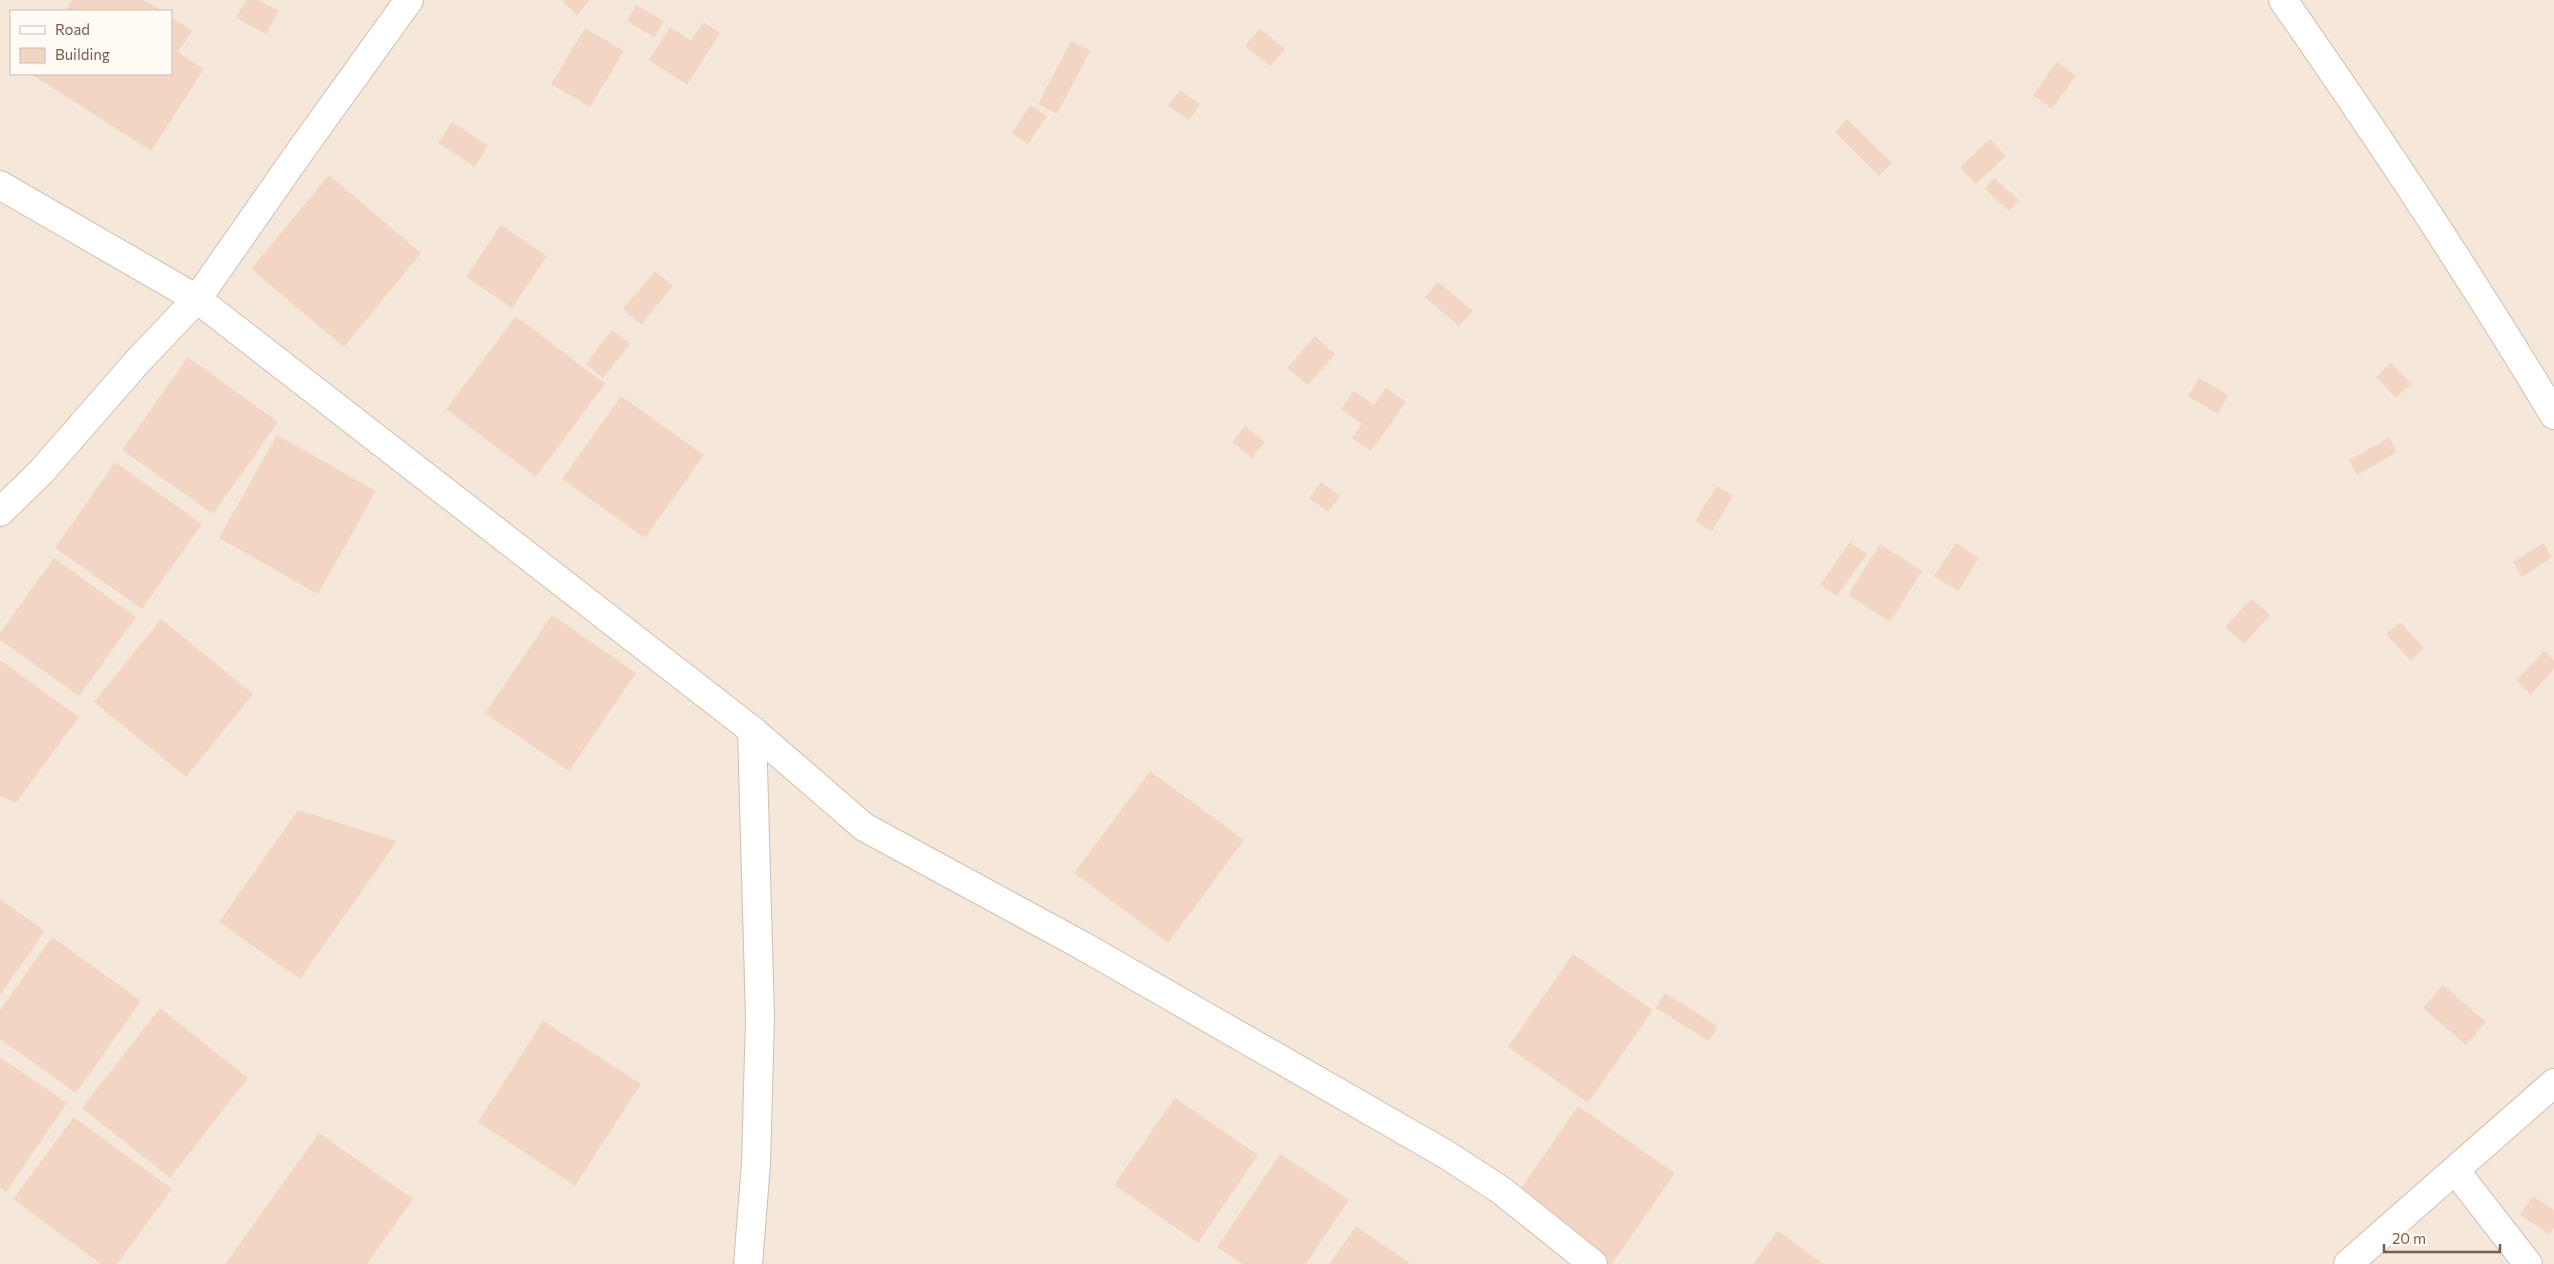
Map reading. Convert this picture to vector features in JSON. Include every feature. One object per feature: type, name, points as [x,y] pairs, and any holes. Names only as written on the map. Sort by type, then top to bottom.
[{"type":"street","points":[[0,512],[42,471],[138,361],[197,299],[409,0]]},
{"type":"street","points":[[2283,0],[2341,83],[2496,317],[2554,415]]},
{"type":"street","points":[[0,186],[197,299],[752,730],[864,827],[1083,946],[1447,1155],[1502,1191],[1593,1264]]},
{"type":"street","points":[[748,1264],[756,1164],[760,1017],[752,730]]},
{"type":"street","points":[[2348,1264],[2554,1083]]},
{"type":"street","points":[[2455,1170],[2528,1264]]},
{"type":"shaded area","points":[[0,0],[2554,0],[2554,1264],[0,1264]]},
{"type":"building","points":[[72,0],[144,0],[160,10],[66,10]]},
{"type":"building","points":[[246,0],[259,0],[279,11],[266,34],[236,18]]},
{"type":"building","points":[[561,0],[590,0],[577,15]]},
{"type":"building","points":[[636,5],[664,21],[654,37],[627,21]]},
{"type":"building","points":[[172,18],[192,31],[178,52],[204,69],[151,151],[33,75],[172,75]]},
{"type":"building","points":[[703,22],[720,33],[687,85],[649,60],[670,27],[691,41]]},
{"type":"building","points":[[585,28],[624,51],[590,107],[551,84]]},
{"type":"building","points":[[1260,28],[1285,49],[1270,66],[1245,46]]},
{"type":"building","points":[[1071,41],[1090,51],[1057,114],[1038,104]]},
{"type":"building","points":[[2057,62],[2076,76],[2052,109],[2033,95]]},
{"type":"building","points":[[1180,90],[1200,104],[1189,120],[1168,106]]},
{"type":"building","points":[[1030,105],[1047,116],[1028,144],[1012,133]]},
{"type":"building","points":[[1847,119],[1892,163],[1879,176],[1835,132]]},
{"type":"building","points":[[452,122],[488,146],[475,167],[438,143]]},
{"type":"building","points":[[1990,139],[2006,156],[1976,184],[1960,167]]},
{"type":"building","points":[[329,175],[421,253],[344,347],[251,269]]},
{"type":"building","points":[[1994,178],[2019,200],[2009,211],[1985,189]]},
{"type":"building","points":[[501,225],[547,256],[512,308],[466,277]]},
{"type":"building","points":[[655,271],[673,286],[641,325],[623,309]]},
{"type":"building","points":[[1438,282],[1473,311],[1459,326],[1425,297]]},
{"type":"building","points":[[516,316],[605,384],[536,477],[446,409]]},
{"type":"building","points":[[612,330],[630,344],[603,378],[586,364]]},
{"type":"building","points":[[1315,336],[1335,354],[1308,385],[1287,368]]},
{"type":"building","points":[[188,357],[278,422],[213,514],[122,450]]},
{"type":"building","points":[[2391,363],[2411,384],[2396,398],[2376,377]]},
{"type":"building","points":[[2199,378],[2229,395],[2218,414],[2188,396]]},
{"type":"building","points":[[1386,388],[1406,402],[1371,451],[1352,438],[1362,424],[1341,409],[1354,391],[1374,405]]},
{"type":"building","points":[[621,396],[704,455],[645,538],[562,479]]},
{"type":"building","points":[[1245,426],[1265,442],[1252,458],[1232,442]]},
{"type":"building","points":[[277,435],[376,491],[318,594],[219,538]]},
{"type":"building","points":[[2389,438],[2397,452],[2357,475],[2349,460]]},
{"type":"building","points":[[115,462],[202,524],[142,609],[55,548]]},
{"type":"building","points":[[1321,482],[1340,496],[1328,512],[1309,498]]},
{"type":"building","points":[[1717,486],[1733,496],[1712,531],[1695,521]]},
{"type":"building","points":[[1850,542],[1867,554],[1837,596],[1820,585]]},
{"type":"building","points":[[1956,543],[1979,558],[1958,591],[1934,576]]},
{"type":"building","points":[[2543,543],[2552,557],[2522,577],[2513,562]]},
{"type":"building","points":[[1880,544],[1922,571],[1890,622],[1848,595]]},
{"type":"building","points":[[54,558],[136,617],[79,696],[0,640],[0,633]]},
{"type":"building","points":[[2251,599],[2270,615],[2244,644],[2225,627]]},
{"type":"building","points":[[552,615],[636,673],[569,771],[485,713]]},
{"type":"building","points":[[161,619],[253,694],[186,777],[94,702]]},
{"type":"building","points":[[2400,622],[2424,648],[2411,661],[2386,634]]},
{"type":"building","points":[[2544,651],[2554,660],[2554,669],[2531,695],[2516,681]]},
{"type":"building","points":[[0,660],[79,717],[16,803],[0,796]]},
{"type":"building","points":[[1150,771],[1244,840],[1168,943],[1074,873]]},
{"type":"building","points":[[298,810],[397,841],[300,979],[219,922]]},
{"type":"building","points":[[0,899],[45,931],[0,995]]},
{"type":"building","points":[[52,937],[141,1001],[76,1093],[0,1039],[0,1010]]},
{"type":"building","points":[[1573,954],[1653,1010],[1588,1103],[1508,1047]]},
{"type":"building","points":[[2443,985],[2486,1022],[2466,1045],[2423,1008]]},
{"type":"building","points":[[1665,993],[1718,1026],[1709,1041],[1656,1008]]},
{"type":"building","points":[[160,1008],[248,1078],[170,1178],[82,1108]]},
{"type":"building","points":[[543,1021],[641,1084],[575,1186],[478,1122]]},
{"type":"building","points":[[0,1057],[67,1103],[6,1192],[0,1188]]},
{"type":"building","points":[[1175,1098],[1258,1155],[1198,1243],[1114,1185]]},
{"type":"building","points":[[1578,1106],[1675,1173],[1612,1264],[1606,1264],[1513,1200]]},
{"type":"building","points":[[74,1117],[172,1189],[117,1264],[101,1264],[13,1199]]},
{"type":"building","points":[[319,1133],[413,1199],[367,1264],[225,1264]]},
{"type":"building","points":[[1280,1154],[1349,1200],[1306,1264],[1242,1264],[1217,1247]]},
{"type":"building","points":[[2533,1196],[2554,1210],[2554,1228],[2549,1234],[2520,1215]]},
{"type":"building","points":[[1356,1226],[1411,1264],[1329,1264]]},
{"type":"building","points":[[1778,1231],[1823,1264],[1753,1264]]}]
